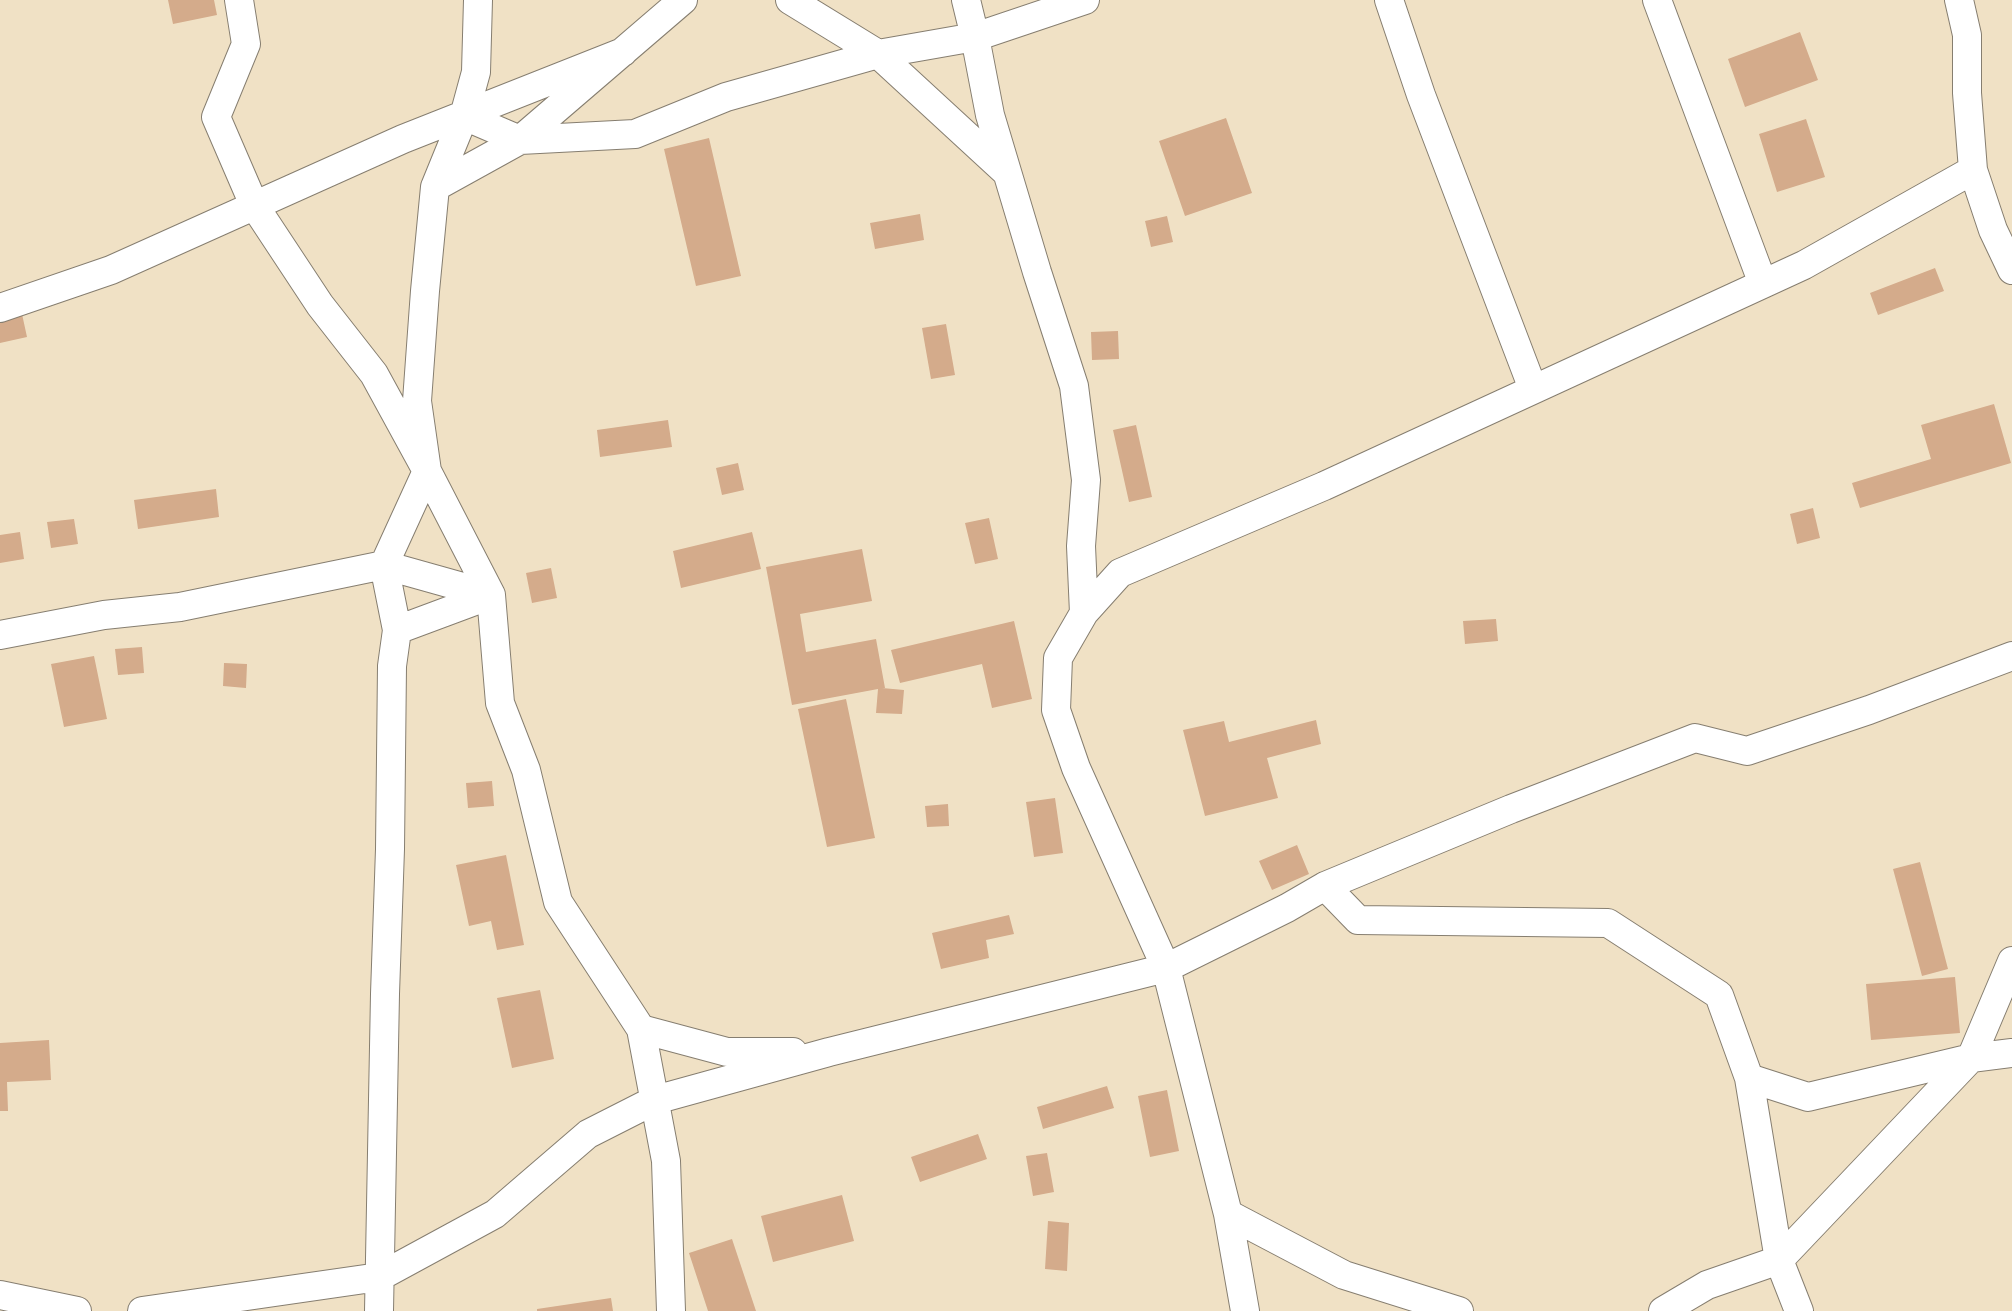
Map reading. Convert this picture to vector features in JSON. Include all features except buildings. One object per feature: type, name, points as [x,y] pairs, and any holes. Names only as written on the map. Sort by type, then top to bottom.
[{"type":"street","points":[[239,0],[246,44],[216,117],[254,204],[320,305],[374,374],[427,470],[490,595],[500,703],[526,770],[558,902],[641,1029],[666,1161],[671,1311]]},
{"type":"street","points":[[379,1311],[390,849],[392,666],[397,630],[384,565],[427,470],[417,401],[424,291],[435,187],[464,116],[476,72],[478,0]]},
{"type":"street","points":[[435,187],[520,140],[683,0]]},
{"type":"street","points":[[790,0],[878,54],[1005,170]]},
{"type":"street","points":[[966,0],[990,115],[1005,170],[1074,386],[1086,480],[1081,546],[1084,613]]},
{"type":"street","points":[[464,116],[520,140],[635,134],[726,97],[878,54],[975,37],[1085,0]]},
{"type":"street","points":[[1388,0],[1421,95],[1533,389]]},
{"type":"street","points":[[1657,0],[1763,284]]},
{"type":"street","points":[[1959,0],[1967,35]]},
{"type":"street","points":[[1969,0],[1967,93],[1973,170],[1993,230],[2012,270]]},
{"type":"street","points":[[0,308],[111,270],[254,204],[403,139],[623,52]]},
{"type":"street","points":[[1245,1311],[1228,1214],[1166,968],[1076,768],[1056,710],[1058,658],[1084,613],[1120,572],[1324,486],[1804,265],[1973,170]]},
{"type":"street","points":[[0,635],[104,615],[180,608],[384,565],[490,595]]},
{"type":"street","points":[[397,630],[490,595]]},
{"type":"street","points":[[142,1311],[379,1277],[495,1214],[588,1134],[655,1100],[829,1052],[1166,968],[1287,908],[1325,886],[1511,809],[1695,738],[1747,750],[1869,710],[2012,656]]},
{"type":"street","points":[[1325,886],[1358,920],[1608,923],[1719,994],[1749,1078],[1779,1260],[1799,1311]]},
{"type":"street","points":[[1663,1311],[1708,1285],[1779,1260],[1971,1058],[2012,961]]},
{"type":"street","points":[[641,1029],[727,1052],[829,1052]]},
{"type":"street","points":[[1749,1078],[1808,1097],[1971,1058],[2012,1053]]},
{"type":"street","points":[[1228,1214],[1344,1275],[1459,1311]]},
{"type":"street","points":[[0,1294],[77,1311]]}]
